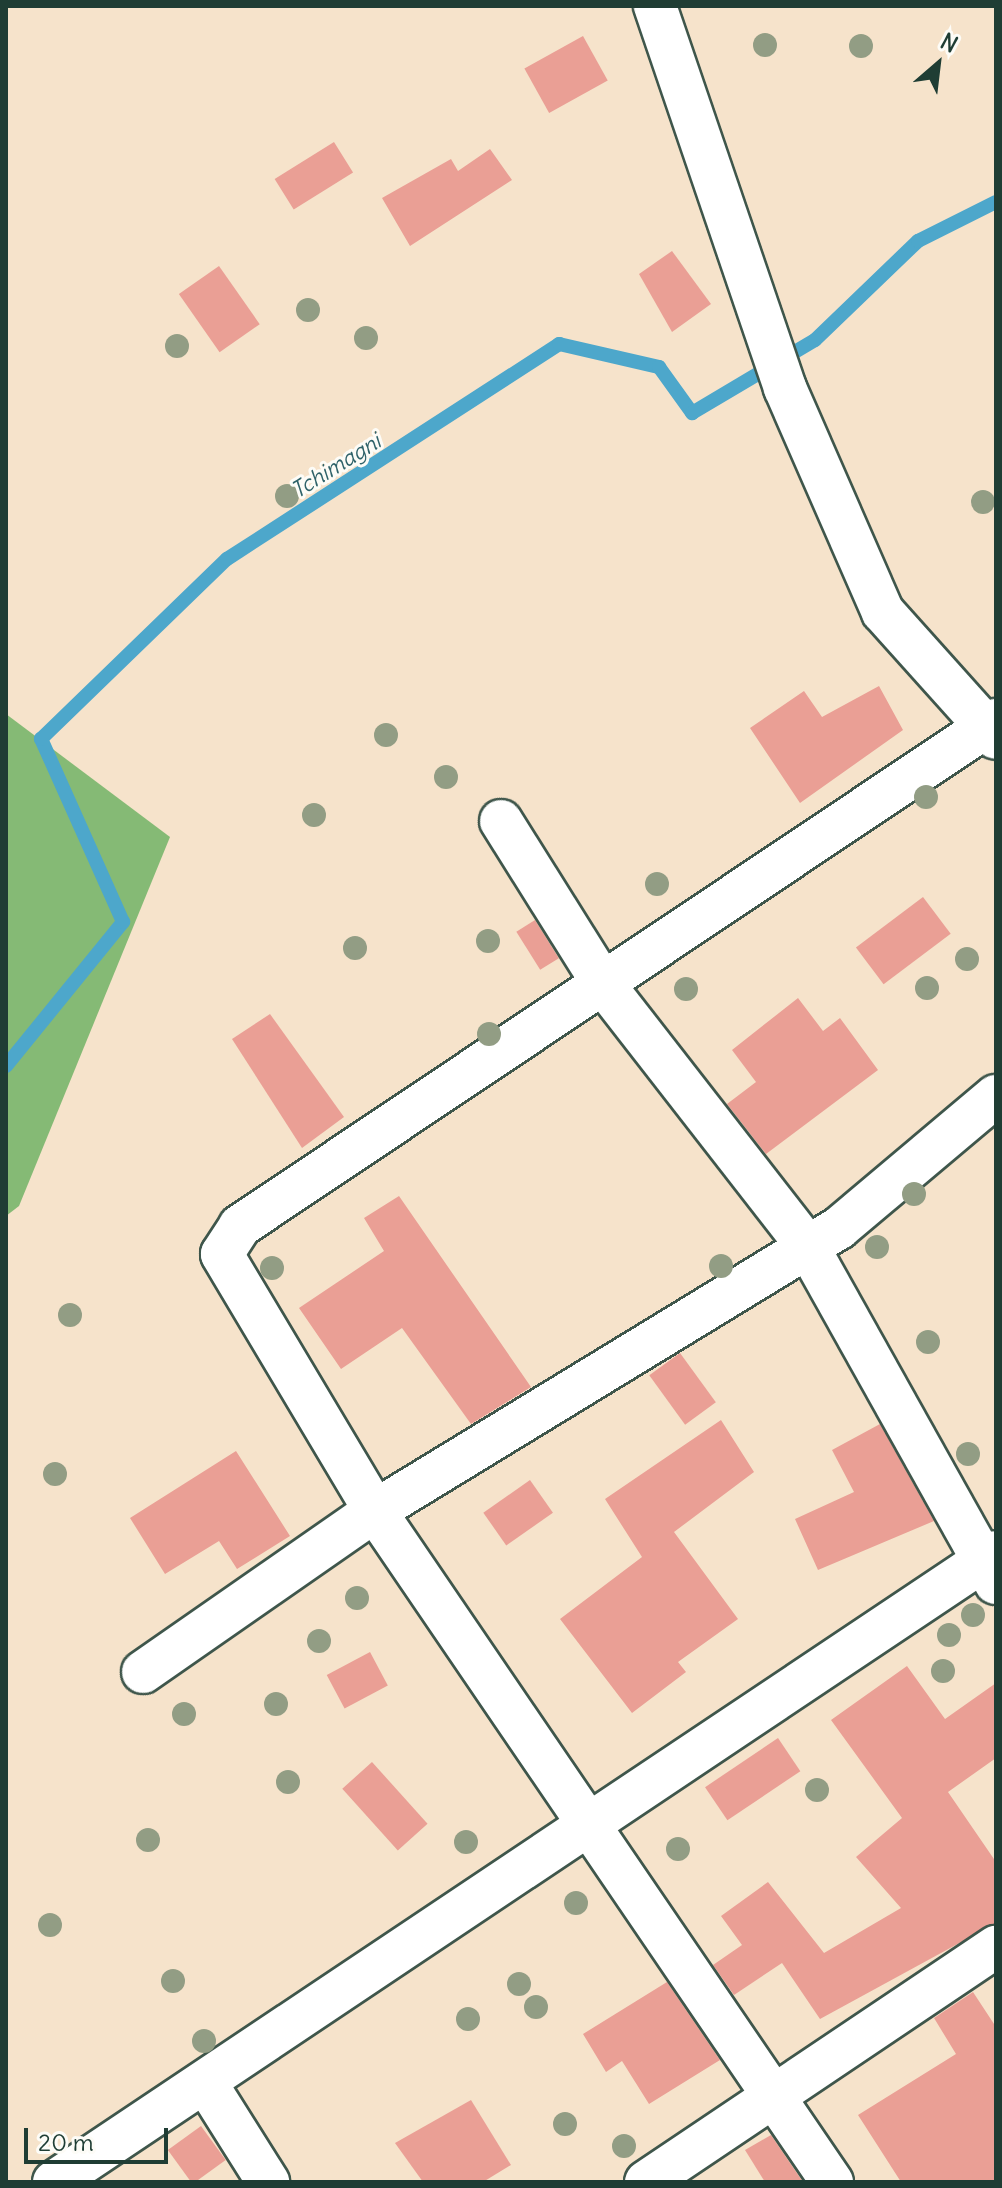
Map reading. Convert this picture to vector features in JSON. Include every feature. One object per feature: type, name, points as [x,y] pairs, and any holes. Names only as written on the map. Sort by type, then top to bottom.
[{"type":"street","points":[[655,6],[785,388],[883,612],[993,728],[240,1226],[222,1254],[375,1511],[587,1829],[832,2182]]},
{"type":"street","points":[[54,2182],[207,2085],[587,1829],[991,1565],[808,1247],[604,985],[501,821]]},
{"type":"street","points":[[143,1672],[375,1511],[808,1247],[996,1096]]},
{"type":"street","points":[[646,2182],[996,1947]]},
{"type":"street","points":[[207,2085],[268,2182]]},
{"type":"green space","points":[[6,714],[170,837],[19,1206],[6,1216]]},
{"type":"building","points":[[583,36],[608,81],[549,113],[524,68]]},
{"type":"building","points":[[334,142],[353,173],[294,210],[275,179]]},
{"type":"building","points":[[490,149],[512,180],[410,246],[382,198],[451,159],[458,171]]},
{"type":"building","points":[[672,251],[711,304],[672,332],[639,274]]},
{"type":"building","points":[[219,266],[260,324],[220,352],[179,294]]},
{"type":"building","points":[[879,686],[903,730],[800,803],[750,728],[804,691],[822,717]]},
{"type":"building","points":[[923,897],[951,934],[884,984],[856,948]]},
{"type":"building","points":[[535,920],[559,958],[540,970],[516,932]]},
{"type":"building","points":[[798,998],[823,1031],[840,1018],[878,1070],[766,1154],[727,1104],[756,1082],[732,1050]]},
{"type":"building","points":[[270,1014],[344,1117],[302,1148],[232,1039]]},
{"type":"building","points":[[399,1196],[531,1387],[471,1424],[402,1328],[341,1369],[299,1308],[384,1251],[364,1218]]},
{"type":"building","points":[[680,1353],[716,1402],[685,1425],[649,1375]]},
{"type":"building","points":[[721,1420],[754,1472],[674,1532],[738,1619],[678,1662],[686,1672],[632,1713],[560,1619],[642,1557],[605,1499]]},
{"type":"building","points":[[880,1424],[934,1521],[818,1570],[795,1519],[854,1492],[832,1450]]},
{"type":"building","points":[[236,1451],[290,1536],[237,1569],[219,1541],[165,1574],[130,1518]]},
{"type":"building","points":[[530,1480],[553,1513],[506,1545],[483,1513]]},
{"type":"building","points":[[370,1652],[388,1686],[345,1709],[327,1675]]},
{"type":"building","points":[[907,1666],[945,1719],[996,1683],[996,1758],[948,1792],[996,1862],[996,1923],[820,2019],[782,1963],[734,1995],[713,1965],[742,1945],[721,1916],[768,1882],[824,1953],[901,1908],[856,1857],[902,1818],[831,1720]]},
{"type":"building","points":[[778,1738],[800,1771],[727,1820],[705,1787]]},
{"type":"building","points":[[372,1762],[428,1824],[398,1850],[342,1789]]},
{"type":"building","points":[[667,1982],[720,2060],[649,2104],[622,2061],[606,2072],[583,2034]]},
{"type":"building","points":[[973,1992],[996,2027],[996,2182],[901,2182],[858,2115],[956,2054],[934,2018]]},
{"type":"building","points":[[471,2100],[511,2165],[483,2182],[423,2182],[395,2143]]},
{"type":"building","points":[[201,2126],[226,2160],[191,2182],[168,2150]]},
{"type":"building","points":[[771,2135],[803,2182],[765,2182],[745,2150]]},
{"type":"waterway","name":"Tchimagni","points":[[6,1066],[123,922],[41,739],[227,559],[559,344],[659,367],[692,413],[815,340],[918,241],[996,202]]}]
